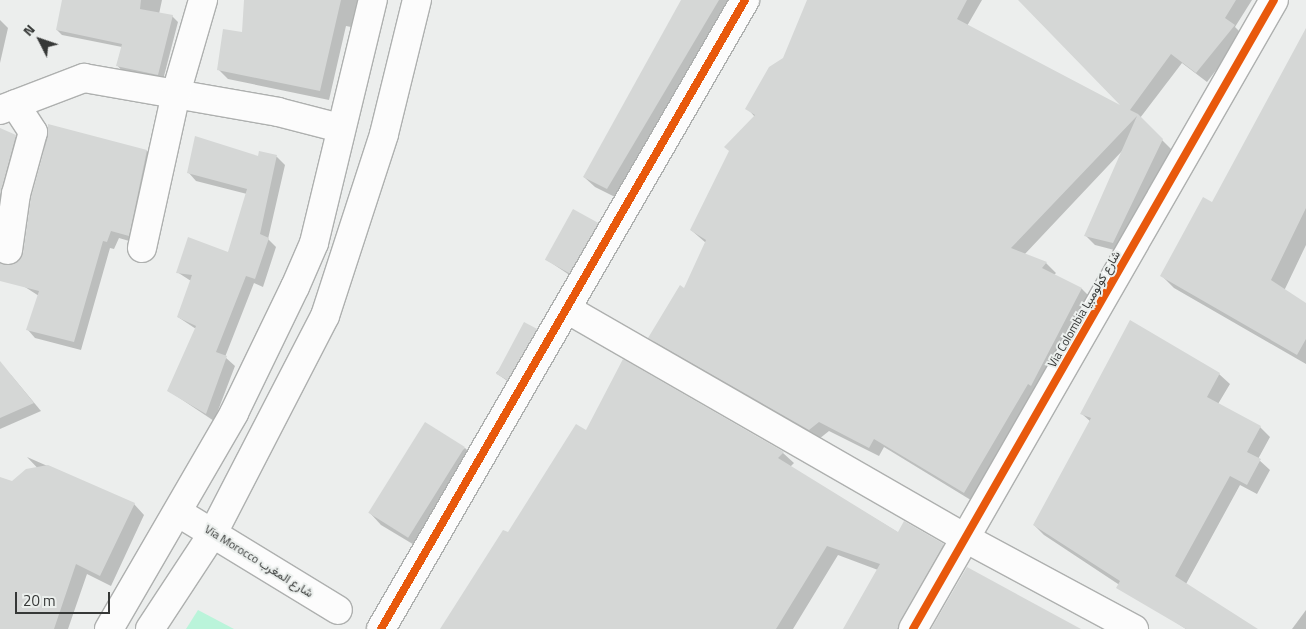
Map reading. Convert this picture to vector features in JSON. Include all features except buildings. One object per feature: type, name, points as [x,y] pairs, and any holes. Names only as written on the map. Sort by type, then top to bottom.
[{"type":"main road","points":[[142,248],[176,93],[203,0]]},
{"type":"main road","points":[[109,629],[179,513],[234,413],[314,243],[340,128],[373,0]]},
{"type":"main road","points":[[150,629],[213,533],[325,316],[384,134],[417,0]]},
{"type":"main road","points":[[381,629],[745,0]]},
{"type":"main road","name":"Via Colombia شارع كولومبيا","points":[[913,629],[1274,0]]},
{"type":"main road","points":[[8,250],[16,194],[33,132],[8,107],[84,78],[278,112],[340,128],[384,134]]},
{"type":"main road","points":[[566,309],[965,538],[1134,629]]},
{"type":"main road","name":"Via Morocco شارع المغرب","points":[[179,513],[338,610]]},
{"type":"green space","points":[[198,610],[234,629],[186,629]]},
{"type":"cycle path","points":[[381,629],[745,0]]},
{"type":"cycle path","points":[[913,629],[1274,0]]}]
